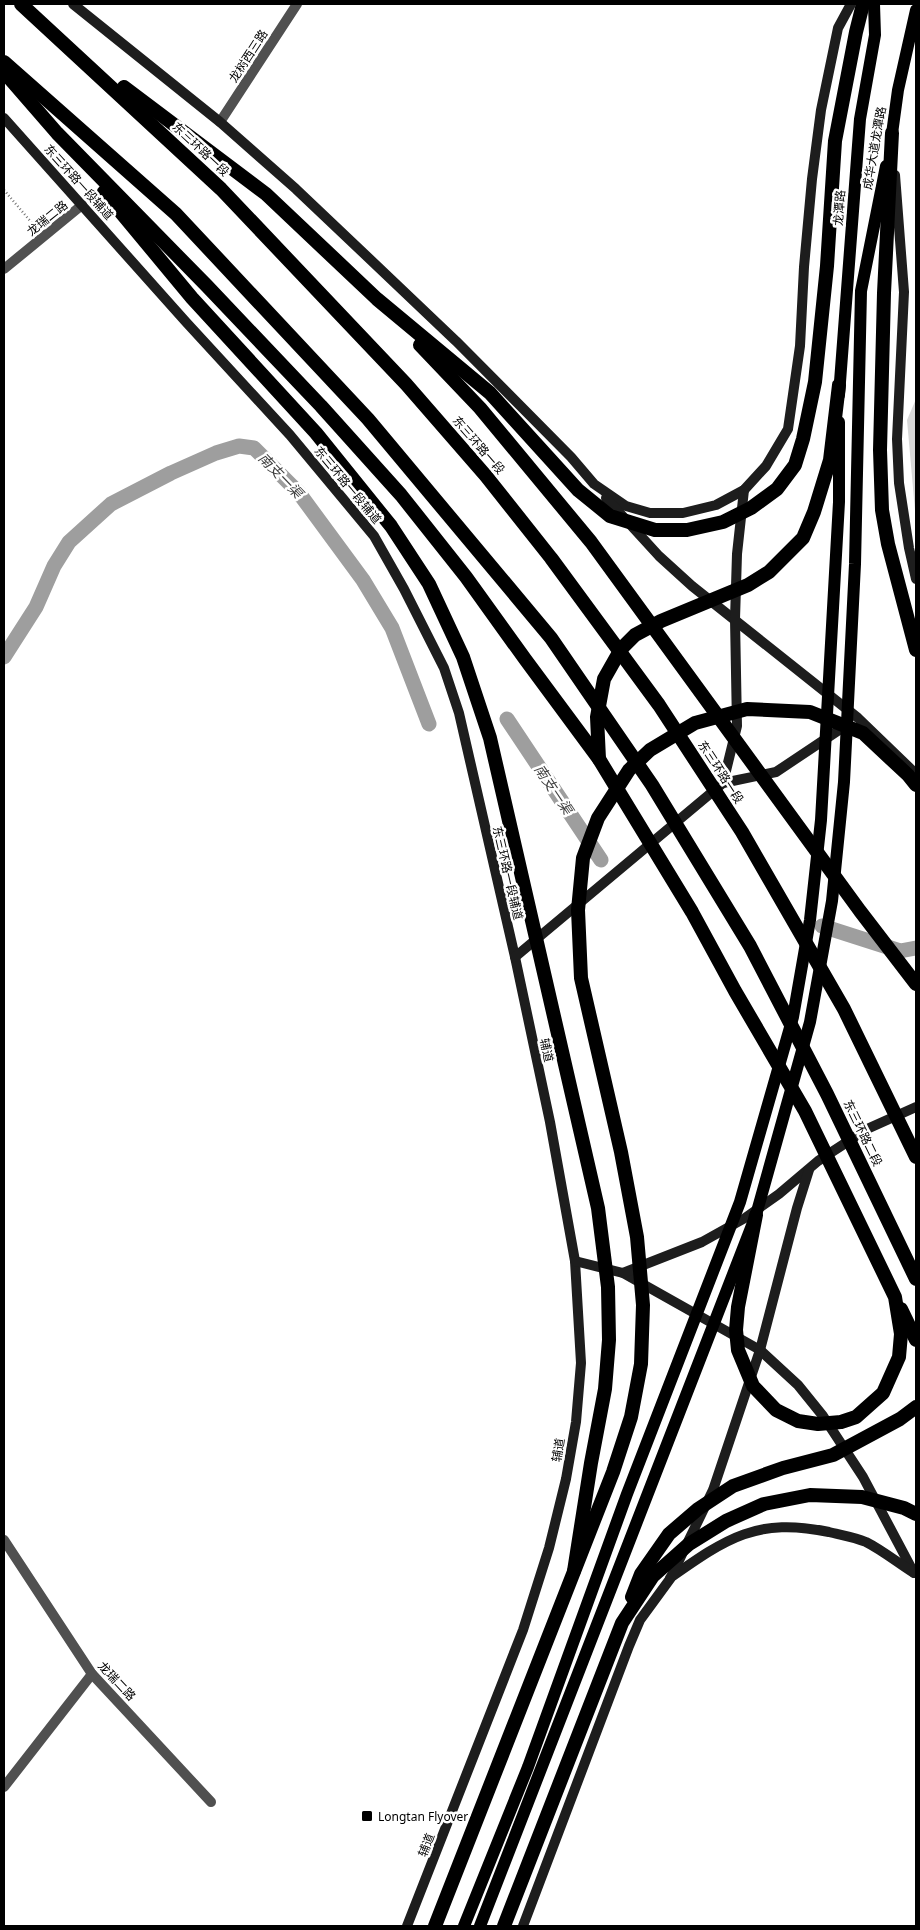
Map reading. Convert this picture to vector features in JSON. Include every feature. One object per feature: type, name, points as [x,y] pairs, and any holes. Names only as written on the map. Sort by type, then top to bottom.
[{"type":"highway","name":"东三环路一段","points":[[21,4],[221,188],[406,384],[486,476],[563,573],[659,705],[742,832],[844,1010],[916,1157]]},
{"type":"highway","points":[[66,45],[266,194],[377,298],[490,393],[578,490],[610,516],[655,530],[688,530],[723,522],[751,508],[777,489],[795,465],[803,440],[815,382],[827,266],[835,141],[863,4]]},
{"type":"highway","name":"东三环路二段","points":[[4,62],[176,214],[368,419],[551,638],[652,785],[750,946],[827,1094],[916,1279]]},
{"type":"highway","points":[[4,72],[57,133],[192,298],[316,433],[391,526],[429,584],[463,657],[490,738],[598,1208],[608,1287],[608,1340],[605,1389],[574,1570]]},
{"type":"highway","points":[[57,133],[207,286],[321,406],[401,495],[466,577],[524,659],[599,758],[677,887],[804,1111],[916,1340]]},
{"type":"highway","points":[[892,133],[884,293],[880,450],[882,510],[888,544],[916,650]]},
{"type":"highway","points":[[377,298],[480,408],[591,542],[916,984]]},
{"type":"highway","points":[[599,758],[597,717],[604,678],[621,649],[635,635],[661,621],[748,585],[769,572],[803,538],[814,512],[830,460],[839,385]]},
{"type":"highway","points":[[434,1926],[613,1472],[631,1417],[641,1364],[643,1305],[635,1227],[621,1152],[581,978],[578,910],[583,858],[598,818],[630,770],[650,750],[695,723],[748,709],[810,712],[863,733],[908,775],[916,785]]},
{"type":"highway","points":[[756,1215],[738,1307],[736,1330],[738,1350],[752,1386],[776,1410],[798,1421],[818,1424],[841,1422],[856,1417],[883,1392],[899,1357],[901,1334],[895,1297]]},
{"type":"highway","points":[[504,1926],[641,1574],[669,1534],[698,1509],[733,1486],[784,1468],[833,1455],[900,1419],[916,1407]]},
{"type":"highway","points":[[622,1623],[653,1576],[689,1544],[726,1521],[764,1504],[810,1495],[862,1497],[904,1508],[916,1514]]},
{"type":"main road","points":[[73,4],[220,122],[296,189],[456,341],[571,457],[658,556],[692,586],[858,718],[916,774]]},
{"type":"main road","points":[[594,484],[626,506],[650,513],[683,513],[716,505],[744,490],[766,466],[788,429],[800,346],[804,267],[812,179],[821,110],[838,28],[851,4]]},
{"type":"main road","name":"龙潭路","points":[[464,1926],[528,1767],[627,1494],[740,1202],[793,1017],[810,920],[821,820],[839,502],[839,385],[860,119],[875,35],[874,4]]},
{"type":"main road","name":"成华大道龙潭路","points":[[480,1926],[756,1215],[810,1022],[832,901],[844,782],[855,564],[861,291],[892,133],[898,90],[916,10]]},
{"type":"main road","name":"东三环路一段辅道","points":[[4,118],[327,479],[374,536],[396,574],[444,668],[459,714],[515,957]]},
{"type":"main road","points":[[892,133],[904,292],[897,429],[899,474],[908,548],[916,579]]},
{"type":"main road","points":[[723,783],[737,726],[735,619],[737,554],[744,490]]},
{"type":"main road","points":[[515,957],[723,783],[776,772],[858,718]]},
{"type":"main road","name":"辅道","points":[[407,1926],[524,1630],[549,1548],[566,1479],[576,1422],[581,1363],[575,1261],[550,1122],[515,957]]},
{"type":"main road","points":[[623,1273],[702,1242],[745,1218],[809,1170],[818,1161],[867,1129],[916,1107]]},
{"type":"main road","points":[[523,1926],[628,1646],[640,1620],[670,1579],[713,1490],[760,1350],[796,1208],[809,1170]]},
{"type":"main road","points":[[575,1261],[623,1273],[760,1350],[798,1385],[823,1416],[863,1477],[915,1574]]},
{"type":"main road","points":[[670,1579],[720,1545],[746,1533],[774,1527],[803,1527],[866,1542],[915,1574]]},
{"type":"street","name":"龙树西三路","points":[[220,122],[297,4]]},
{"type":"street","name":"龙瑞二路","points":[[4,269],[82,205]]},
{"type":"street","name":"龙瑞二路","points":[[4,1540],[92,1674],[211,1802]]},
{"type":"street","points":[[4,1787],[92,1674]]},
{"type":"path","points":[[4,190],[44,237]]},
{"type":"shaded area","points":[[916,399],[916,522],[907,420]]},
{"type":"waterway","name":"南支一渠","points":[[4,657],[36,607],[54,566],[69,542],[111,504],[171,473],[216,453],[239,446],[254,448],[299,493],[363,580],[392,628],[429,724]]},
{"type":"waterway","name":"南支一渠","points":[[507,719],[601,860]]},
{"type":"waterway","name":"南支一渠","points":[[822,926],[900,951],[916,948]]},
{"type":"place","name":"Longtan Flyover","points":[[367,1816]]}]
